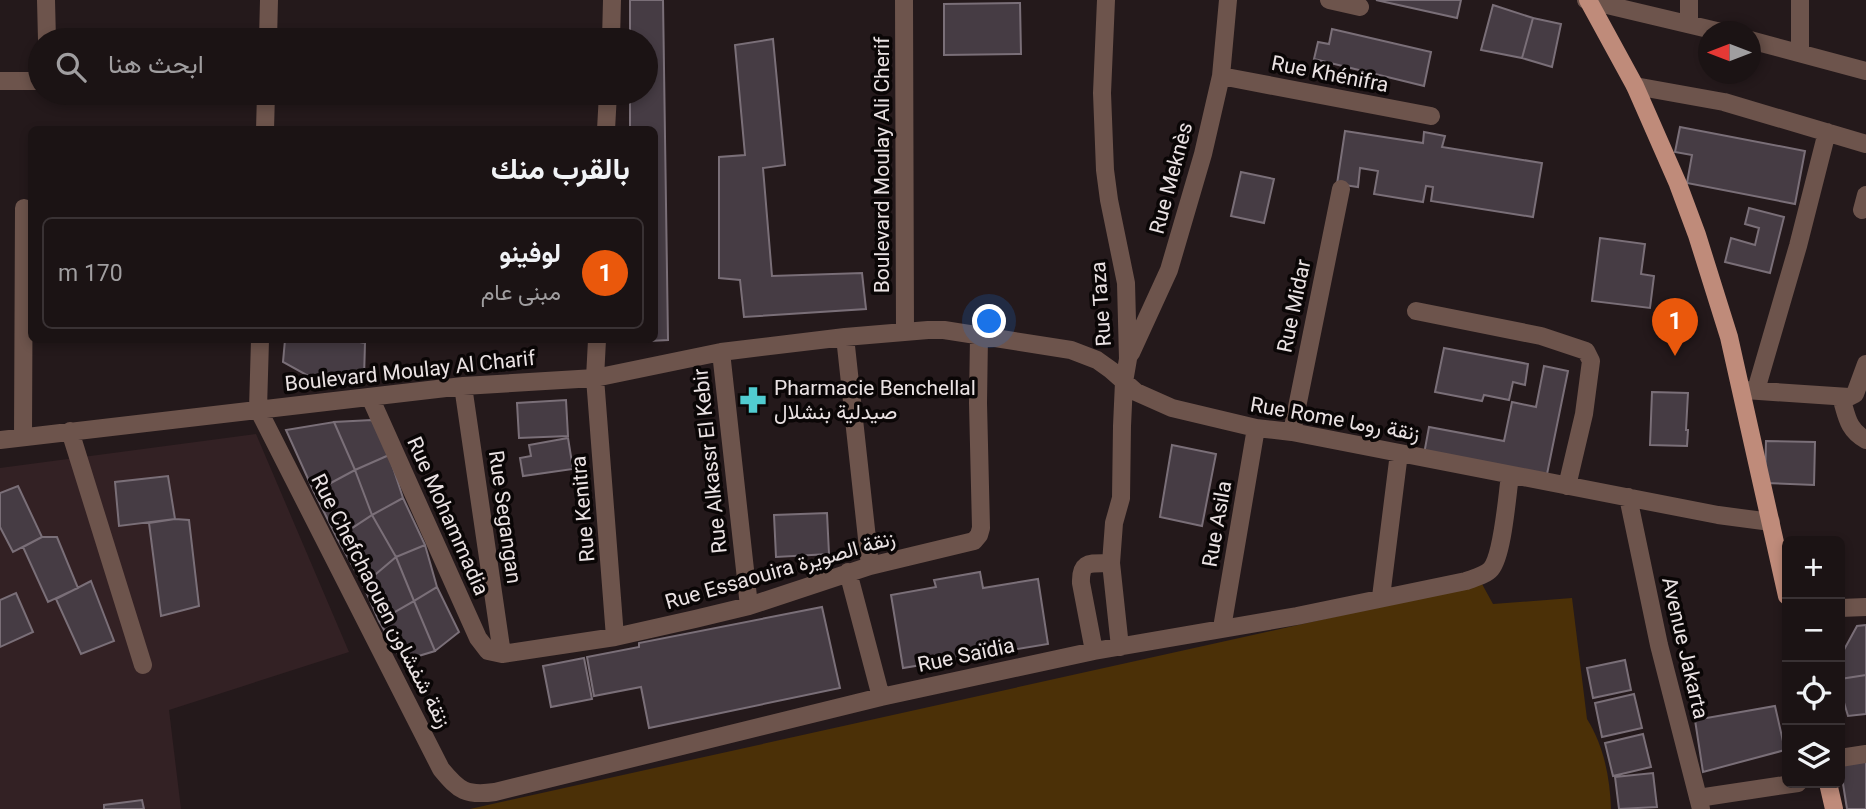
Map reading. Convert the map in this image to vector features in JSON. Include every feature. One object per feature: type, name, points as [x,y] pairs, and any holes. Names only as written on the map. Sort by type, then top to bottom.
[{"type":"main road","points":[[1587,0],[1635,86],[1697,234],[1749,390],[1782,573]]},
{"type":"main road","points":[[1829,788],[1834,809]]},
{"type":"street","points":[[46,0],[47,28]]},
{"type":"street","points":[[268,28],[269,0]]},
{"type":"street","points":[[611,28],[612,0]]},
{"type":"street","name":"Boulevard Moulay Ali Cherif","points":[[904,0],[905,331]]},
{"type":"street","name":"Rue Taza","points":[[1106,0],[1102,93],[1105,170],[1126,283],[1128,359],[1124,382],[1121,498],[1114,523],[1111,563],[1121,648]]},
{"type":"street","name":"Rue Meknès","points":[[1128,359],[1169,270],[1203,154],[1221,76],[1228,0]]},
{"type":"street","points":[[1329,0],[1360,7]]},
{"type":"street","points":[[1587,0],[1698,26]]},
{"type":"street","points":[[1689,0],[1689,23]]},
{"type":"street","points":[[1800,0],[1800,53]]},
{"type":"street","points":[[1761,43],[1866,71]]},
{"type":"street","name":"Rue Khénifra","points":[[1221,76],[1431,116]]},
{"type":"street","points":[[0,81],[28,81]]},
{"type":"street","points":[[1635,86],[1724,102],[1866,144]]},
{"type":"street","points":[[265,126],[266,105]]},
{"type":"street","points":[[606,126],[607,105]]},
{"type":"street","points":[[1826,132],[1798,246],[1749,390],[1849,397],[1855,394],[1866,364]]},
{"type":"street","name":"Rue Midar","points":[[1292,432],[1341,189]]},
{"type":"street","points":[[23,437],[24,208]]},
{"type":"street","points":[[1416,311],[1541,336],[1587,351],[1590,358],[1584,414],[1567,486]]},
{"type":"street","name":"Rue Rome زنقة روما","points":[[905,331],[944,330],[1071,350],[1097,360],[1136,392],[1172,408],[1256,428],[1292,432],[1718,515],[1771,522]]},
{"type":"street","name":"Boulevard Moulay Al Charif","points":[[0,440],[463,386],[595,378],[721,352],[905,331]]},
{"type":"street","name":"Rue Essaouira زنقة الصويرة","points":[[495,652],[615,637],[749,606],[848,572],[974,541],[979,535],[981,517],[979,336]]},
{"type":"street","points":[[845,337],[870,566]]},
{"type":"street","points":[[258,409],[260,343]]},
{"type":"street","name":"Rue Kenitra","points":[[597,343],[595,378],[615,637]]},
{"type":"street","name":"Rue Alkassr El Kebir","points":[[721,352],[749,606]]},
{"type":"street","name":"Rue Segangan","points":[[463,386],[495,652]]},
{"type":"street","name":"Rue Mohammadia","points":[[370,397],[478,638],[495,652]]},
{"type":"street","points":[[1841,397],[1851,427],[1857,435],[1866,440]]},
{"type":"street","name":"Rue Chefchaouen زنقة شفشاون","points":[[258,409],[441,769],[451,782],[466,792],[481,794]]},
{"type":"street","name":"Rue Asila","points":[[1222,628],[1256,428]]},
{"type":"street","points":[[70,431],[143,665]]},
{"type":"street","points":[[1381,597],[1399,453]]},
{"type":"street","name":"Rue Saïdia","points":[[481,794],[881,697],[1094,651],[1297,616],[1466,581],[1491,569],[1502,531],[1510,475]]},
{"type":"street","name":"Avenue Jakarta","points":[[1628,497],[1659,645],[1700,803]]},
{"type":"street","points":[[1094,651],[1080,573],[1088,565],[1111,563]]},
{"type":"street","points":[[848,572],[881,697]]},
{"type":"street","points":[[1845,607],[1865,603]]},
{"type":"street","points":[[1845,757],[1866,754]]},
{"type":"street","points":[[1700,803],[1782,786]]},
{"type":"shaded area","points":[[256,434],[349,652],[169,710],[181,809],[0,809],[0,468]]},
{"type":"shaded area","points":[[1482,584],[1493,604],[1572,598],[1587,719],[1605,762],[1611,809],[470,809]]},
{"type":"building","points":[[630,0],[663,0],[668,340],[658,341],[658,126],[630,126],[630,105],[658,105],[658,28],[630,28]]},
{"type":"building","points":[[1376,0],[1461,0],[1457,18]]},
{"type":"building","points":[[1020,3],[1021,54],[944,55],[944,4]]},
{"type":"building","points":[[1493,5],[1533,18],[1522,58],[1481,50]]},
{"type":"building","points":[[1533,18],[1561,24],[1552,67],[1522,58]]},
{"type":"building","points":[[1332,29],[1431,52],[1424,86],[1314,59],[1318,42],[1329,44]]},
{"type":"building","points":[[773,39],[785,165],[763,168],[772,276],[862,273],[866,309],[744,317],[740,280],[719,278],[719,157],[745,155],[735,45]]},
{"type":"building","points":[[1680,127],[1805,151],[1795,204],[1687,183],[1692,155],[1675,152]]},
{"type":"building","points":[[1345,131],[1423,143],[1424,132],[1445,136],[1442,147],[1542,163],[1533,217],[1431,201],[1433,187],[1426,186],[1423,202],[1374,194],[1378,171],[1360,168],[1358,187],[1337,184]]},
{"type":"building","points":[[1241,172],[1274,179],[1264,223],[1231,216]]},
{"type":"building","points":[[1749,208],[1784,217],[1770,273],[1725,262],[1731,238],[1755,245],[1759,228],[1745,224]]},
{"type":"building","points":[[1600,238],[1645,244],[1641,274],[1654,276],[1650,308],[1592,301]]},
{"type":"building","points":[[285,343],[365,343],[364,378],[321,383],[283,362]]},
{"type":"building","points":[[1444,348],[1528,364],[1525,385],[1513,382],[1509,400],[1484,395],[1482,401],[1435,392]]},
{"type":"building","points":[[1544,366],[1568,371],[1546,479],[1424,454],[1429,427],[1504,441],[1512,402],[1536,407]]},
{"type":"building","points":[[1652,392],[1688,393],[1687,446],[1650,445]]},
{"type":"building","points":[[566,400],[568,436],[519,438],[517,403]]},
{"type":"building","points":[[372,420],[389,455],[355,470],[334,422]]},
{"type":"building","points":[[334,422],[355,470],[314,492],[286,430]]},
{"type":"building","points":[[568,438],[573,469],[523,476],[520,458],[531,456],[529,445]]},
{"type":"building","points":[[1766,441],[1815,442],[1814,485],[1765,483]]},
{"type":"building","points":[[1172,445],[1216,454],[1202,526],[1160,517]]},
{"type":"building","points":[[389,455],[403,498],[372,515],[355,470]]},
{"type":"building","points":[[355,470],[372,515],[337,538],[314,492]]},
{"type":"building","points":[[168,476],[175,519],[119,526],[115,482]]},
{"type":"building","points":[[18,486],[42,537],[13,552],[0,527],[0,493]]},
{"type":"building","points":[[403,498],[425,545],[396,557],[372,515]]},
{"type":"building","points":[[827,513],[829,554],[776,557],[774,515]]},
{"type":"building","points":[[372,515],[396,557],[363,585],[337,538]]},
{"type":"building","points":[[189,520],[199,606],[161,616],[149,523]]},
{"type":"building","points":[[42,537],[57,537],[78,588],[48,602],[23,547]]},
{"type":"building","points":[[425,545],[437,587],[414,601],[396,557]]},
{"type":"building","points":[[396,557],[414,601],[379,621],[363,585]]},
{"type":"building","points":[[980,572],[983,588],[1038,579],[1048,644],[903,668],[891,595],[936,587],[934,580]]},
{"type":"building","points":[[91,581],[114,641],[81,654],[56,599]]},
{"type":"building","points":[[437,587],[459,632],[435,651],[414,601]]},
{"type":"building","points":[[16,593],[33,632],[0,647],[0,600]]},
{"type":"building","points":[[414,601],[435,651],[402,661],[379,621]]},
{"type":"building","points":[[822,607],[840,688],[649,728],[641,687],[594,696],[587,657],[639,647],[639,643]]},
{"type":"building","points":[[1866,625],[1866,675],[1845,678],[1845,648],[1857,626]]},
{"type":"building","points":[[584,658],[592,699],[551,707],[543,666]]},
{"type":"building","points":[[1625,660],[1631,690],[1593,698],[1587,668]]},
{"type":"building","points":[[1866,675],[1866,714],[1848,716],[1845,706],[1845,678]]},
{"type":"building","points":[[1634,694],[1642,728],[1602,737],[1595,703]]},
{"type":"building","points":[[1775,706],[1782,737],[1782,751],[1703,772],[1695,720]]},
{"type":"building","points":[[1643,734],[1651,767],[1613,776],[1605,743]]},
{"type":"building","points":[[1866,761],[1866,809],[1847,809],[1844,788],[1845,764]]},
{"type":"building","points":[[1653,773],[1657,807],[1619,809],[1615,777]]},
{"type":"building","points":[[142,800],[144,809],[104,809],[104,805]]},
{"type":"place","name":"لوفينو","points":[[1675,356]]},
{"type":"place","name":"Pharmacie Benchellal صيدلية بنشلال","points":[[753,400]]}]
